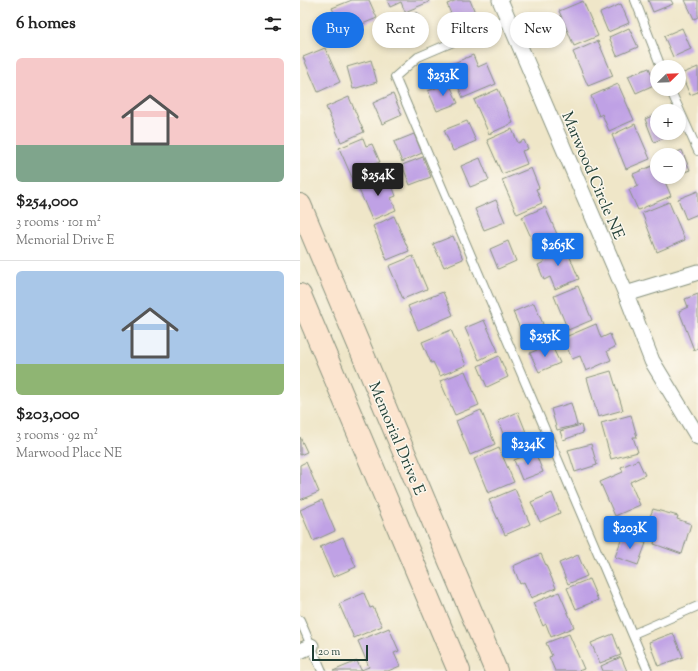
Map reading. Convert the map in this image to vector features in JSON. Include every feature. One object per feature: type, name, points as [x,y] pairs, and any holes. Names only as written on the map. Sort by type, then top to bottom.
[{"type":"main road","name":"Memorial Drive E","points":[[300,206],[496,671]]},
{"type":"main road","points":[[300,295],[458,671]]},
{"type":"street","name":"Marwood Circle NE","points":[[500,0],[626,294],[652,361],[698,437]]},
{"type":"street","points":[[626,294],[698,272]]},
{"type":"lane","points":[[635,0],[657,60]]},
{"type":"lane","points":[[508,20],[418,57],[395,76],[648,671]]},
{"type":"lane","points":[[673,96],[698,151]]},
{"type":"lane","points":[[633,634],[698,606]]},
{"type":"lane","points":[[300,620],[306,648],[322,671]]},
{"type":"building","points":[[352,0],[369,0],[374,12],[372,12],[372,20],[364,23],[364,12],[334,12],[332,8]]},
{"type":"building","points":[[387,0],[428,0],[429,2],[405,12],[401,2],[390,7]]},
{"type":"building","points":[[457,0],[470,0],[475,12],[450,12],[447,4]]},
{"type":"building","points":[[648,0],[671,0],[673,4],[653,12]]},
{"type":"building","points":[[685,0],[698,0],[698,17],[694,19]]},
{"type":"building","points":[[583,1],[598,36],[574,46],[566,27],[566,12],[559,11]]},
{"type":"building","points":[[621,4],[629,23],[608,32],[600,13]]},
{"type":"building","points":[[629,28],[638,47],[617,56],[609,37]]},
{"type":"building","points":[[682,28],[691,49],[673,57],[664,36]]},
{"type":"building","points":[[598,41],[613,76],[588,86],[573,52]]},
{"type":"building","points":[[325,48],[340,82],[318,92],[303,57]]},
{"type":"building","points":[[473,55],[478,67],[487,63],[496,84],[463,98],[449,65]]},
{"type":"building","points":[[371,60],[377,82],[353,89],[347,67]]},
{"type":"building","points":[[698,67],[698,92],[690,95],[686,86],[686,72]]},
{"type":"building","points":[[649,68],[650,87],[636,93],[628,76]]},
{"type":"building","points":[[449,83],[458,103],[437,111],[428,91]]},
{"type":"building","points":[[618,84],[634,120],[609,131],[602,114],[599,116],[591,96]]},
{"type":"building","points":[[498,89],[513,123],[489,134],[474,100]]},
{"type":"building","points":[[393,94],[402,115],[382,124],[373,103]]},
{"type":"building","points":[[349,97],[364,132],[341,142],[326,107]]},
{"type":"building","points":[[650,117],[650,132],[645,119]]},
{"type":"building","points":[[467,121],[476,141],[453,151],[444,130]]},
{"type":"building","points":[[635,124],[650,159],[626,169],[612,135]]},
{"type":"building","points":[[512,129],[518,143],[524,140],[528,149],[522,151],[527,164],[502,174],[487,140]]},
{"type":"building","points":[[414,134],[422,153],[402,162],[394,142]]},
{"type":"building","points":[[363,138],[366,146],[372,144],[380,162],[374,164],[377,172],[354,182],[339,148]]},
{"type":"building","points":[[423,157],[431,177],[410,185],[402,165]]},
{"type":"building","points":[[480,158],[489,180],[470,187],[461,166]]},
{"type":"building","points":[[686,160],[690,170],[686,171]]},
{"type":"building","points":[[650,167],[650,184],[666,184],[671,196],[638,210],[629,190],[638,186],[633,174]]},
{"type":"building","points":[[531,168],[539,188],[536,189],[542,203],[517,214],[502,180]]},
{"type":"building","points":[[381,175],[385,185],[391,183],[396,196],[391,198],[396,210],[372,220],[357,185]]},
{"type":"building","points":[[698,191],[698,214],[686,219],[678,199]]},
{"type":"building","points":[[496,200],[505,222],[484,230],[475,209]]},
{"type":"building","points":[[669,202],[685,240],[657,252],[642,213]]},
{"type":"building","points":[[545,207],[560,241],[537,251],[522,217]]},
{"type":"building","points":[[394,216],[409,251],[387,260],[373,226]]},
{"type":"building","points":[[453,236],[463,259],[444,267],[433,244]]},
{"type":"building","points":[[508,241],[516,261],[498,269],[490,249]]},
{"type":"building","points":[[565,245],[579,279],[555,289],[550,277],[544,280],[538,265],[544,262],[541,255]]},
{"type":"building","points":[[413,256],[427,289],[403,299],[389,266]]},
{"type":"building","points":[[578,286],[592,320],[568,330],[554,296]]},
{"type":"building","points":[[443,292],[453,315],[418,330],[408,306]]},
{"type":"building","points":[[698,294],[698,348],[694,350],[679,311],[688,307],[685,299]]},
{"type":"building","points":[[534,303],[543,324],[522,333],[513,312]]},
{"type":"building","points":[[484,320],[498,351],[479,360],[465,328]]},
{"type":"building","points":[[596,324],[601,338],[610,334],[615,347],[607,351],[611,360],[586,371],[580,356],[572,359],[563,338]]},
{"type":"building","points":[[451,330],[466,365],[440,376],[433,362],[431,363],[422,342]]},
{"type":"building","points":[[551,344],[560,363],[539,372],[530,353]]},
{"type":"building","points":[[499,356],[508,377],[487,387],[478,366]]},
{"type":"building","points":[[465,371],[479,405],[455,415],[440,381]]},
{"type":"building","points":[[611,371],[623,410],[598,417],[587,378]]},
{"type":"building","points":[[571,403],[577,425],[557,430],[551,409]]},
{"type":"building","points":[[481,410],[495,444],[470,455],[456,421]]},
{"type":"building","points":[[518,412],[526,432],[506,441],[498,421]]},
{"type":"building","points":[[631,415],[637,437],[633,437],[638,452],[611,459],[601,423]]},
{"type":"building","points":[[581,425],[583,433],[563,440],[560,431]]},
{"type":"building","points":[[300,437],[307,452],[300,455]]},
{"type":"building","points":[[591,444],[597,465],[575,472],[568,450]]},
{"type":"building","points":[[499,448],[514,482],[488,493],[474,459]]},
{"type":"building","points":[[535,452],[543,472],[522,480],[514,460]]},
{"type":"building","points":[[638,460],[645,475],[630,482],[640,505],[615,516],[600,482],[623,472],[621,467]]},
{"type":"building","points":[[306,462],[319,492],[300,500],[300,465]]},
{"type":"building","points":[[515,489],[530,524],[505,535],[489,500]]},
{"type":"building","points":[[552,493],[560,513],[540,522],[531,502]]},
{"type":"building","points":[[322,500],[335,531],[313,541],[300,510]]},
{"type":"building","points":[[653,509],[678,516],[677,519],[691,524],[682,554],[654,544],[655,539],[643,534]]},
{"type":"building","points":[[623,535],[646,543],[638,565],[615,557]]},
{"type":"building","points":[[343,537],[356,567],[333,577],[320,547]]},
{"type":"building","points":[[541,554],[556,588],[531,598],[524,582],[520,584],[513,566]]},
{"type":"building","points":[[578,555],[587,576],[568,584],[559,563]]},
{"type":"building","points":[[589,579],[598,600],[576,609],[567,588]]},
{"type":"building","points":[[559,592],[574,627],[551,637],[546,624],[543,626],[533,603]]},
{"type":"building","points":[[364,593],[370,608],[373,607],[382,626],[354,638],[339,604]]},
{"type":"building","points":[[389,628],[399,651],[394,653],[400,666],[388,671],[333,671],[357,661],[361,670],[369,667],[358,641]]},
{"type":"building","points":[[673,633],[683,657],[658,666],[649,642]]},
{"type":"building","points":[[569,634],[584,669],[578,671],[555,671],[549,657],[552,656],[546,643]]},
{"type":"building","points":[[613,634],[621,655],[600,663],[591,643]]},
{"type":"building","points":[[621,657],[627,671],[603,671],[601,666]]}]
